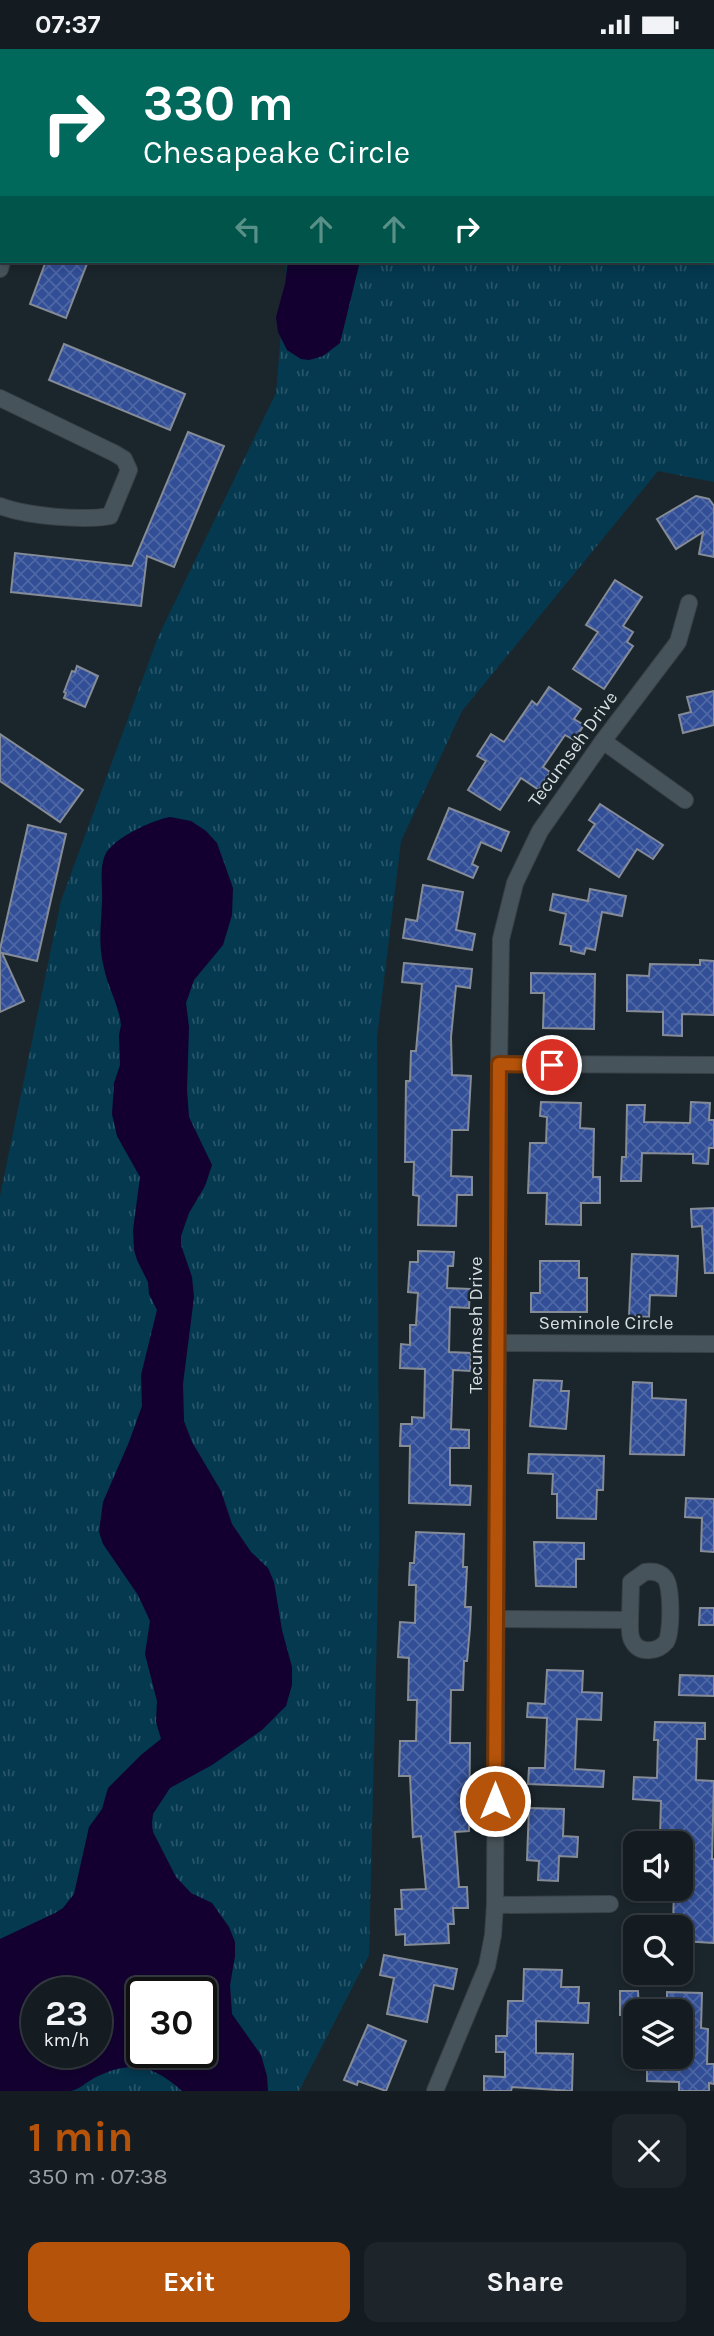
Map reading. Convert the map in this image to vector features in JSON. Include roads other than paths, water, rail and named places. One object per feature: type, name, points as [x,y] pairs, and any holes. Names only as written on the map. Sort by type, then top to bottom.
[{"type":"street","points":[[0,398],[114,453],[124,459],[129,470],[110,516],[96,519],[27,513],[0,506]]},
{"type":"street","name":"Tecumseh Drive","points":[[435,2091],[487,1966],[495,1905],[499,962],[503,927],[515,883],[540,831],[603,741],[678,642],[689,603]]},
{"type":"street","points":[[603,741],[685,800]]},
{"type":"street","points":[[499,1064],[714,1065]]},
{"type":"street","name":"Seminole Circle","points":[[497,1343],[714,1344]]},
{"type":"street","points":[[645,1572],[662,1575],[670,1591],[670,1632],[666,1643],[649,1651],[636,1646],[631,1640],[630,1620],[631,1582],[645,1572]]},
{"type":"street","points":[[496,1619],[630,1620]]},
{"type":"street","points":[[495,1905],[610,1904]]}]
